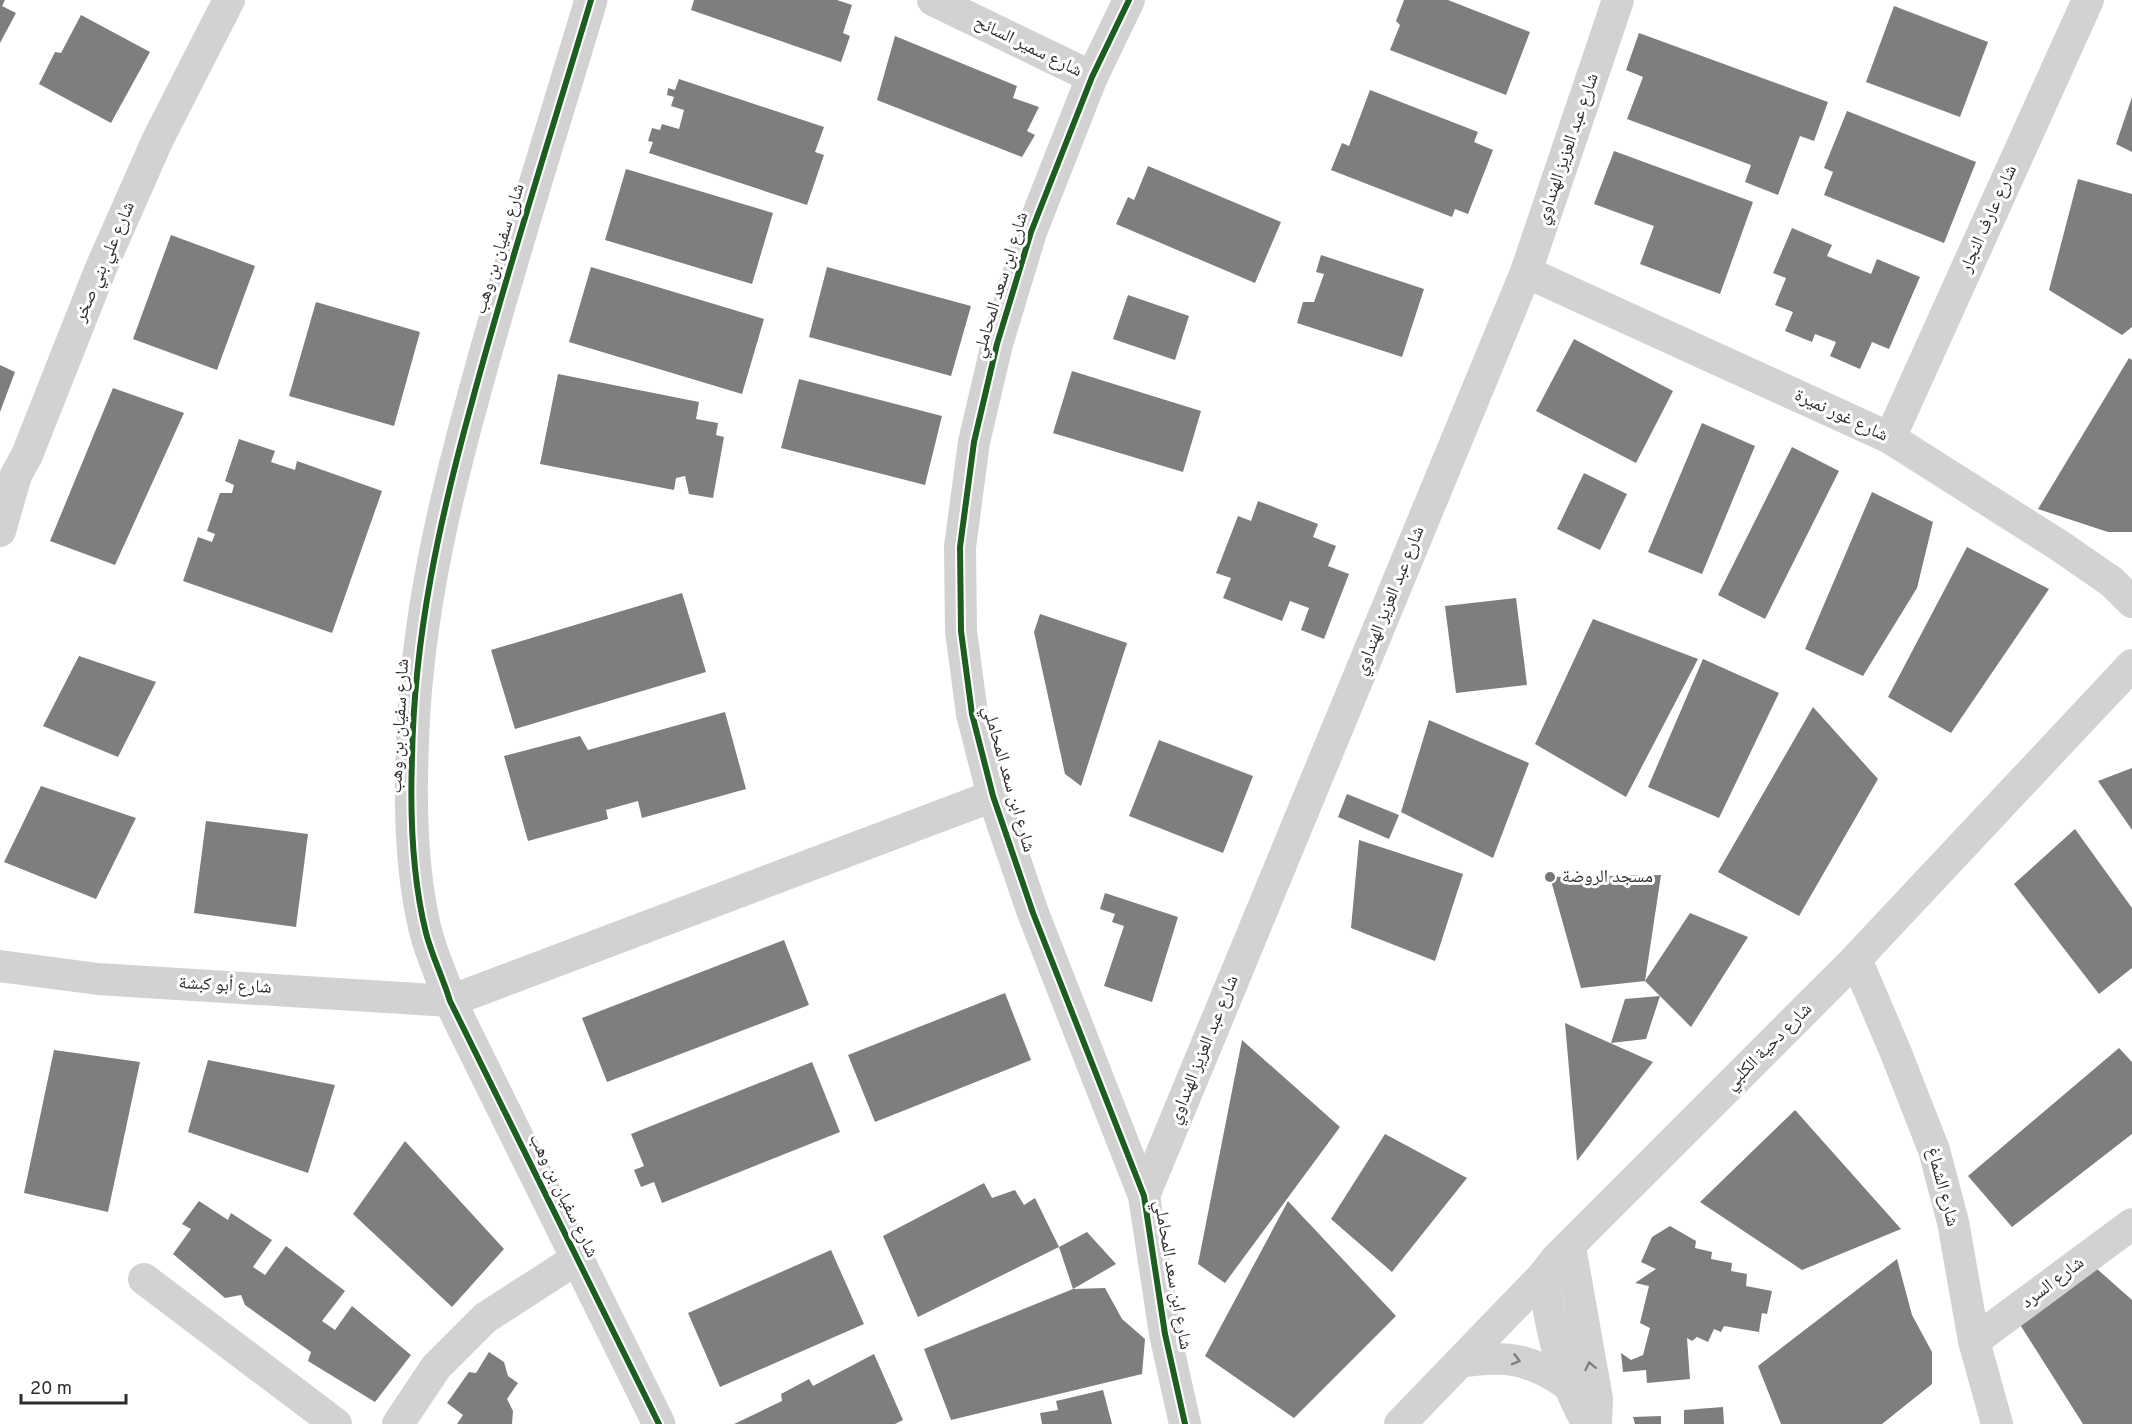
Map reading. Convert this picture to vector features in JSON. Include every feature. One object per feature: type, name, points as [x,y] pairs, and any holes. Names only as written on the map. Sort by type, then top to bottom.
[{"type":"street","name":"شارع علي بني صخر","points":[[0,531],[16,475],[27,455],[101,268],[162,131],[229,0]]},
{"type":"street","name":"شارع سفيان بن وهب","points":[[591,0],[501,292],[451,480],[432,567],[417,663],[411,783],[414,848],[426,933],[450,1001],[658,1424]]},
{"type":"street","name":"شارع سمير السائح","points":[[933,0],[1092,77]]},
{"type":"street","name":"شارع ابن سعد المحاملي","points":[[1129,0],[1092,77],[1031,232],[998,344],[974,442],[960,547],[961,631],[972,714],[993,796],[1033,913],[1144,1196],[1166,1334],[1185,1424]]},
{"type":"street","name":"شارع عبد العزيز الهنداوي","points":[[1144,1196],[1526,272],[1618,0]]},
{"type":"street","name":"شارع عارف النجار","points":[[1890,438],[2088,0]]},
{"type":"street","name":"شارع غور نميرة","points":[[1526,272],[1890,438],[2060,546],[2112,582],[2132,602]]},
{"type":"street","name":"شارع دحية الكلبي","points":[[1400,1424],[1543,1276],[1556,1258],[1570,1247],[1856,959],[2132,665]]},
{"type":"street","points":[[450,1001],[993,796]]},
{"type":"street","name":"شارع الشماغ","points":[[1856,959],[1934,1150],[1953,1222],[1974,1341],[1997,1424]]},
{"type":"street","name":"شارع أبو كبشة","points":[[0,966],[98,979],[450,1001]]},
{"type":"street","name":"شارع السرد","points":[[1974,1341],[2132,1224]]},
{"type":"street","points":[[1570,1247],[1597,1399],[1596,1424]]},
{"type":"street","points":[[398,1424],[436,1367],[485,1318],[578,1258]]},
{"type":"street","points":[[1543,1276],[1551,1323],[1567,1384],[1588,1424]]},
{"type":"street","points":[[144,1279],[336,1424]]},
{"type":"street","points":[[1460,1362],[1503,1357],[1532,1365],[1567,1384]]},
{"type":"building","points":[[0,0],[5,0],[2,6],[16,13],[0,43]]},
{"type":"building","points":[[694,0],[837,0],[852,5],[843,33],[850,36],[841,62],[691,10]]},
{"type":"building","points":[[1404,0],[1448,0],[1530,32],[1506,95],[1390,50],[1400,25],[1396,21]]},
{"type":"building","points":[[1894,6],[1988,42],[1960,117],[1866,82]]},
{"type":"building","points":[[81,15],[150,52],[111,123],[39,84],[55,52],[61,53]]},
{"type":"building","points":[[1639,33],[1828,102],[1814,141],[1800,136],[1778,195],[1745,182],[1751,165],[1627,119],[1643,77],[1626,70]]},
{"type":"building","points":[[895,36],[1017,86],[1013,98],[1039,107],[1027,131],[1035,135],[1022,157],[877,100]]},
{"type":"building","points":[[679,79],[824,127],[815,152],[824,155],[807,205],[649,153],[653,142],[648,141],[652,128],[660,130],[662,124],[679,129],[684,110],[671,106],[674,97],[667,95],[668,88],[675,90]]},
{"type":"building","points":[[1370,90],[1478,132],[1474,142],[1493,150],[1468,214],[1455,209],[1452,217],[1331,170],[1342,143],[1349,146]]},
{"type":"building","points":[[2132,97],[2132,152],[2116,144]]},
{"type":"building","points":[[1847,111],[1976,162],[1944,243],[1824,195],[1833,172],[1824,168]]},
{"type":"building","points":[[1614,151],[1753,202],[1720,294],[1640,264],[1654,226],[1594,204]]},
{"type":"building","points":[[1148,166],[1281,222],[1255,283],[1116,224],[1128,197],[1134,200]]},
{"type":"building","points":[[626,169],[773,213],[752,284],[605,240]]},
{"type":"building","points":[[2078,179],[2132,194],[2132,327],[2122,335],[2049,290]]},
{"type":"building","points":[[1792,228],[1832,245],[1827,256],[1871,274],[1877,259],[1920,277],[1889,349],[1872,342],[1860,369],[1830,356],[1836,342],[1815,334],[1812,342],[1785,331],[1793,312],[1775,305],[1786,278],[1773,273]]},
{"type":"building","points":[[171,235],[255,266],[217,370],[133,339]]},
{"type":"building","points":[[1321,255],[1424,289],[1402,357],[1297,323],[1303,302],[1314,302],[1324,274],[1316,272]]},
{"type":"building","points":[[591,267],[764,319],[742,394],[569,342]]},
{"type":"building","points":[[827,267],[971,306],[951,376],[809,337]]},
{"type":"building","points":[[1128,295],[1189,316],[1175,360],[1113,339]]},
{"type":"building","points":[[316,302],[420,332],[394,426],[289,396]]},
{"type":"building","points":[[1574,339],[1673,391],[1636,463],[1536,411]]},
{"type":"building","points":[[2129,358],[2132,360],[2132,532],[2108,532],[2038,509]]},
{"type":"building","points":[[0,365],[15,372],[0,412]]},
{"type":"building","points":[[1072,371],[1201,411],[1183,472],[1053,433]]},
{"type":"building","points":[[558,374],[699,402],[696,419],[718,423],[716,435],[724,437],[713,498],[689,494],[685,476],[676,478],[674,490],[540,464]]},
{"type":"building","points":[[799,379],[942,416],[925,485],[781,448]]},
{"type":"building","points":[[113,388],[184,413],[115,565],[50,541]]},
{"type":"building","points":[[1702,423],[1755,446],[1702,574],[1648,552]]},
{"type":"building","points":[[239,439],[275,451],[271,462],[295,470],[297,461],[382,491],[332,633],[183,581],[198,537],[212,542],[215,534],[207,531],[220,493],[232,493],[234,485],[225,481]]},
{"type":"building","points":[[1792,447],[1839,471],[1765,619],[1718,595]]},
{"type":"building","points":[[1584,473],[1627,494],[1600,550],[1557,529]]},
{"type":"building","points":[[1872,492],[1933,522],[1917,588],[1863,676],[1805,649]]},
{"type":"building","points":[[1258,501],[1318,524],[1313,537],[1336,546],[1328,566],[1349,574],[1324,639],[1301,630],[1309,608],[1290,601],[1282,621],[1223,598],[1231,578],[1216,573],[1238,516],[1251,521]]},
{"type":"building","points":[[1967,547],[2049,589],[1951,733],[1888,697]]},
{"type":"building","points":[[682,593],[706,672],[515,729],[491,650]]},
{"type":"building","points":[[1516,598],[1527,685],[1456,693],[1445,606]]},
{"type":"building","points":[[1040,614],[1127,643],[1081,786],[1065,774],[1034,632]]},
{"type":"building","points":[[1593,619],[1698,659],[1626,797],[1535,744]]},
{"type":"building","points":[[79,656],[156,682],[118,757],[43,726]]},
{"type":"building","points":[[1703,659],[1779,693],[1719,818],[1648,787]]},
{"type":"building","points":[[1813,707],[1878,779],[1799,916],[1718,872]]},
{"type":"building","points":[[725,712],[746,789],[642,818],[638,801],[606,810],[608,819],[528,841],[504,756],[580,736],[588,750]]},
{"type":"building","points":[[1429,720],[1529,763],[1493,858],[1401,812]]},
{"type":"building","points":[[1159,740],[1253,776],[1223,853],[1129,816]]},
{"type":"building","points":[[2132,768],[2132,830],[2098,781]]},
{"type":"building","points":[[41,786],[136,818],[96,899],[4,862]]},
{"type":"building","points":[[1347,794],[1399,815],[1389,839],[1338,817]]},
{"type":"building","points":[[206,821],[308,834],[296,927],[194,913]]},
{"type":"building","points":[[2075,829],[2132,908],[2132,968],[2099,994],[2014,884]]},
{"type":"building","points":[[1359,840],[1463,874],[1435,961],[1351,928]]},
{"type":"building","points":[[1661,875],[1645,981],[1581,988],[1550,877]]},
{"type":"building","points":[[1105,893],[1178,917],[1152,1002],[1104,986],[1124,926],[1112,922],[1115,914],[1100,909]]},
{"type":"building","points":[[1690,913],[1748,937],[1691,1027],[1645,981]]},
{"type":"building","points":[[784,940],[809,1005],[607,1082],[582,1018]]},
{"type":"building","points":[[1005,993],[1031,1060],[875,1122],[848,1055]]},
{"type":"building","points":[[1660,996],[1646,1039],[1611,1043],[1625,999]]},
{"type":"building","points":[[1565,1023],[1653,1062],[1577,1161]]},
{"type":"building","points":[[1242,1040],[1340,1127],[1225,1283],[1198,1264]]},
{"type":"building","points":[[2119,1048],[2132,1062],[2132,1134],[2012,1227],[1968,1176]]},
{"type":"building","points":[[54,1050],[140,1062],[108,1212],[24,1193]]},
{"type":"building","points":[[208,1060],[335,1085],[308,1173],[188,1132]]},
{"type":"building","points":[[812,1062],[840,1132],[662,1203],[654,1182],[641,1187],[634,1170],[644,1166],[631,1134]]},
{"type":"building","points":[[1795,1110],[1901,1229],[1802,1270],[1700,1202]]},
{"type":"building","points":[[1385,1134],[1467,1178],[1392,1272],[1331,1219]]},
{"type":"building","points":[[405,1141],[504,1249],[452,1307],[353,1214]]},
{"type":"building","points":[[984,1183],[992,1198],[1015,1190],[1024,1205],[1035,1198],[1059,1247],[918,1317],[883,1236]]},
{"type":"building","points":[[199,1201],[228,1220],[231,1213],[272,1240],[253,1267],[265,1275],[286,1246],[345,1291],[322,1321],[335,1330],[352,1306],[411,1355],[375,1402],[308,1361],[311,1352],[245,1305],[241,1295],[225,1298],[173,1254],[191,1229],[182,1224]]},
{"type":"building","points":[[1288,1201],[1396,1316],[1294,1418],[1205,1356]]},
{"type":"building","points":[[1670,1226],[1696,1241],[1695,1248],[1712,1252],[1711,1259],[1732,1263],[1731,1271],[1747,1274],[1746,1286],[1772,1291],[1767,1314],[1762,1313],[1759,1332],[1724,1326],[1721,1332],[1714,1329],[1708,1342],[1697,1337],[1692,1341],[1687,1338],[1690,1379],[1647,1383],[1646,1370],[1623,1372],[1621,1353],[1631,1360],[1643,1355],[1650,1328],[1640,1323],[1649,1286],[1635,1283],[1656,1269],[1641,1262],[1652,1237]]},
{"type":"building","points":[[1087,1232],[1116,1264],[1073,1289],[1059,1247]]},
{"type":"building","points":[[831,1250],[864,1324],[720,1387],[688,1313]]},
{"type":"building","points":[[1897,1259],[1912,1315],[1932,1352],[1932,1384],[1882,1424],[1781,1424],[1758,1366]]},
{"type":"building","points":[[2096,1268],[2132,1300],[2132,1424],[2083,1424],[2019,1323]]},
{"type":"building","points":[[1105,1288],[1122,1319],[1145,1339],[1142,1374],[951,1420],[924,1349],[1073,1289]]},
{"type":"building","points":[[489,1352],[504,1362],[508,1376],[518,1383],[507,1399],[513,1411],[512,1424],[457,1424],[463,1415],[447,1403],[469,1372],[476,1373]]},
{"type":"building","points":[[874,1354],[903,1420],[895,1424],[734,1424],[782,1401],[781,1394],[809,1379],[813,1386]]},
{"type":"building","points":[[1103,1390],[1112,1424],[1042,1424],[1040,1413],[1058,1410],[1056,1401]]},
{"type":"building","points":[[1723,1407],[1724,1424],[1684,1424],[1684,1410]]},
{"type":"building","points":[[1661,1416],[1661,1424],[1635,1424],[1633,1417]]},
{"type":"cycle path","points":[[591,0],[486,351],[439,533],[423,622],[418,667],[412,758],[412,824],[421,912],[428,942],[450,1001],[659,1424]]},
{"type":"cycle path","points":[[1129,0],[1092,77],[1031,232],[997,344],[974,442],[960,547],[961,631],[972,714],[993,796],[1033,913],[1144,1196],[1165,1334],[1185,1424]]},
{"type":"place","name":"مسجد الروضة","points":[[1550,877]]}]
